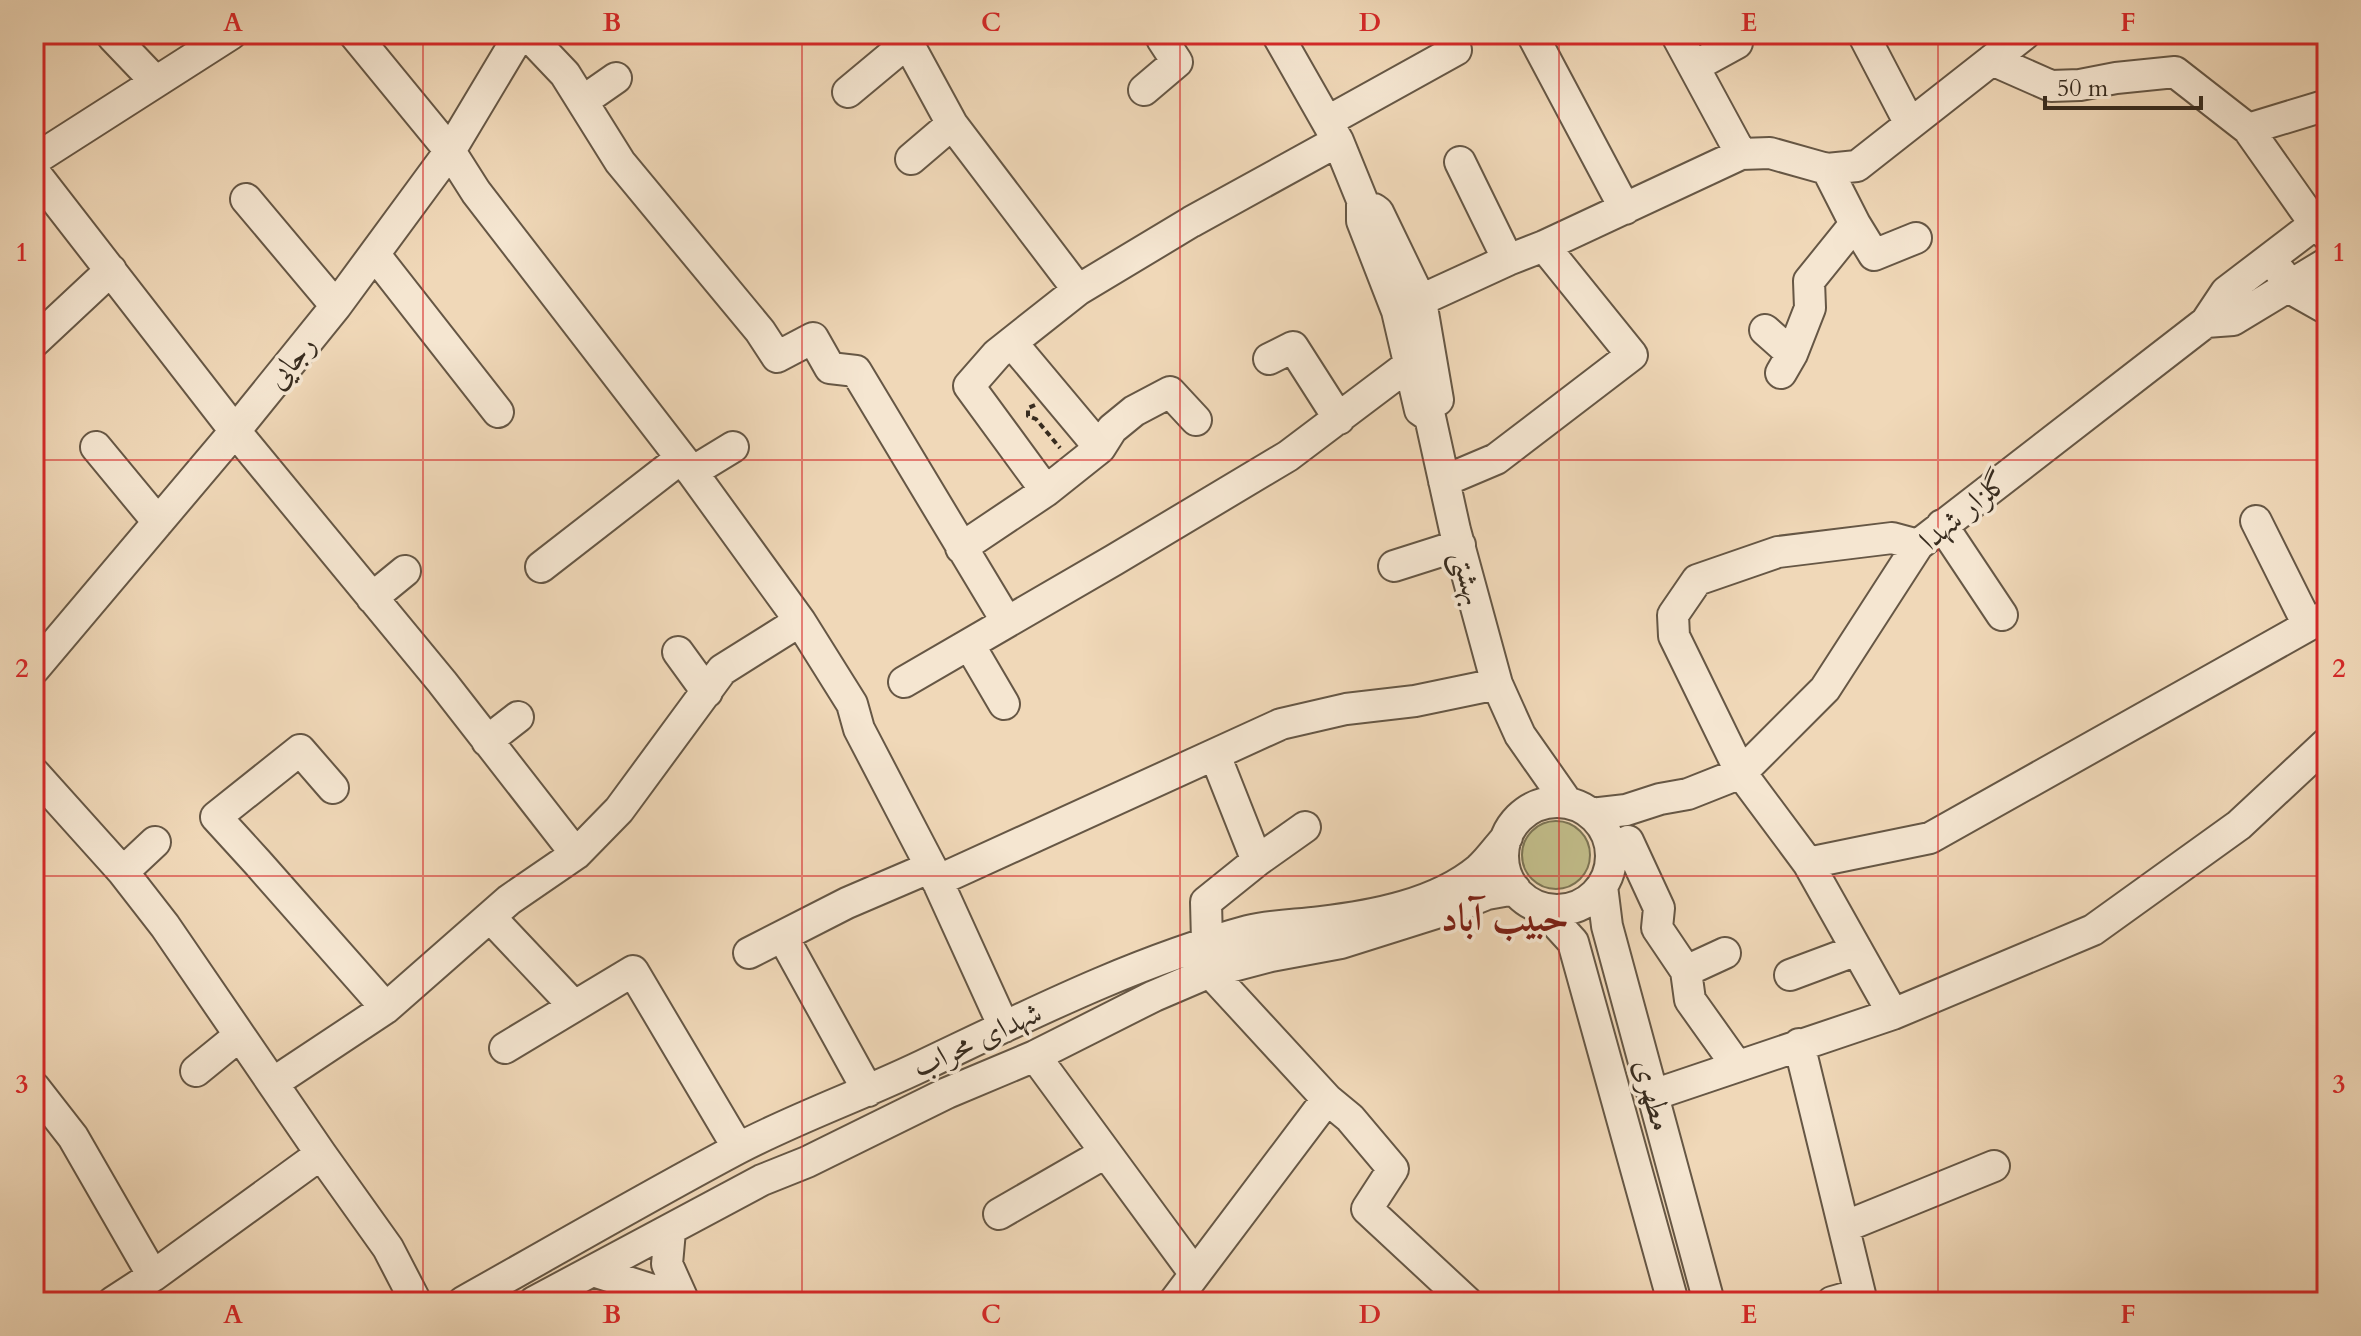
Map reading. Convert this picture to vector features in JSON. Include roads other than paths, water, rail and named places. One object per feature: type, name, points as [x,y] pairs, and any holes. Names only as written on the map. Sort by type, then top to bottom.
[{"type":"street","points":[[34,160],[231,34]]},
{"type":"street","points":[[354,34],[450,151],[476,192],[686,466],[800,621],[852,704],[859,729],[934,874],[1004,1027]]},
{"type":"street","name":"رجایی","points":[[36,661],[235,431],[336,306],[450,151],[520,34]]},
{"type":"street","points":[[527,34],[565,74],[620,162],[760,331],[777,357],[813,338],[830,368],[856,371],[1007,622]]},
{"type":"street","points":[[1144,90],[1177,62],[1162,39],[1169,34]]},
{"type":"street","name":"بهشتی","points":[[1277,34],[1333,131],[1362,200],[1362,221],[1409,306],[1440,410],[1430,417]]},
{"type":"street","points":[[1046,491],[969,386],[997,354],[1078,290],[1191,222],[1456,50],[1450,34]]},
{"type":"street","points":[[1532,34],[1625,209]]},
{"type":"street","points":[[1676,34],[1741,154]]},
{"type":"street","points":[[1863,34],[1910,124]]},
{"type":"street","points":[[1409,306],[1741,154],[1770,153],[1827,169],[1857,166],[2018,36]]},
{"type":"street","points":[[113,37],[156,82]]},
{"type":"street","points":[[848,92],[906,38],[952,124],[1078,290]]},
{"type":"street","points":[[1695,66],[1737,43]]},
{"type":"street","points":[[1992,60],[2051,86],[2175,72],[2248,129],[2323,226]]},
{"type":"street","points":[[583,101],[616,78]]},
{"type":"street","points":[[2248,129],[2327,105]]},
{"type":"street","points":[[911,159],[952,124]]},
{"type":"street","points":[[1460,162],[1508,260]]},
{"type":"street","points":[[1827,169],[1874,255],[1916,238]]},
{"type":"street","points":[[34,172],[235,431],[576,854]]},
{"type":"street","points":[[246,199],[336,306]]},
{"type":"street","points":[[1765,330],[1786,363],[1810,308],[1809,281],[1855,224]]},
{"type":"street","name":"گلزار شهدا","points":[[1688,794],[1741,773],[1825,689],[1918,545],[2206,322],[2226,292],[2273,257],[2323,226]]},
{"type":"street","points":[[1444,481],[1496,459],[1632,355],[1544,246]]},
{"type":"street","points":[[375,255],[498,412]]},
{"type":"street","points":[[2273,257],[2288,287],[2327,309]]},
{"type":"street","name":"گلزار شهدا","points":[[2206,322],[2233,320],[2327,263]]},
{"type":"street","points":[[34,342],[111,270]]},
{"type":"street","name":"بهشتی","points":[[1409,306],[1410,364],[1420,410],[1430,417],[1497,684],[1520,735]]},
{"type":"street","points":[[1012,343],[1088,457]]},
{"type":"street","points":[[1269,359],[1293,347],[1339,419]]},
{"type":"street","points":[[904,682],[970,646],[1288,456],[1410,364]]},
{"type":"street","points":[[961,548],[1046,491],[1088,457],[1112,429],[1134,411],[1170,392],[1196,420]]},
{"type":"street","points":[[96,447],[158,522]]},
{"type":"street","points":[[541,567],[686,466],[733,447]]},
{"type":"street","points":[[1808,863],[1930,838],[2318,620],[2256,521]]},
{"type":"street","points":[[1942,525],[2002,615]]},
{"type":"street","points":[[1893,1014],[1808,863],[1741,773],[1674,636],[1673,615],[1697,580],[1778,552],[1892,538],[1918,545]]},
{"type":"street","points":[[1394,566],[1460,545]]},
{"type":"street","points":[[372,598],[405,571]]},
{"type":"street","points":[[273,1083],[386,1008],[509,900],[576,854],[619,810],[722,670],[800,621]]},
{"type":"street","points":[[970,646],[1004,704]]},
{"type":"street","points":[[678,652],[707,692]]},
{"type":"street","points":[[749,953],[847,903],[934,874],[1281,724],[1346,709],[1415,701],[1497,684]]},
{"type":"street","points":[[487,741],[518,717]]},
{"type":"street","points":[[1520,735],[1579,808],[1599,821],[1608,837],[1620,847],[1659,908],[1657,928],[1686,971],[1690,1000],[1737,1066]]},
{"type":"street","points":[[1520,735],[1531,808]]},
{"type":"street","points":[[1653,1095],[1893,1014],[2093,930],[2239,825],[2327,743]]},
{"type":"street","points":[[333,788],[300,750],[216,817],[386,1008]]},
{"type":"street","points":[[1215,755],[1257,861]]},
{"type":"street","points":[[34,773],[123,872],[165,926],[388,1248],[416,1302]]},
{"type":"street","points":[[1688,794],[1620,847],[1602,886],[1591,899],[1576,907],[1559,910],[1542,908],[1527,901],[1506,874],[1503,856],[1507,837],[1516,821],[1531,808],[1548,802],[1579,808],[1626,810],[1688,794]]},
{"type":"street","points":[[1207,942],[1206,902],[1305,827]]},
{"type":"street","name":"شهدای محراب","points":[[463,1302],[738,1148],[1004,1027],[1150,962],[1207,942],[1255,929],[1391,911],[1442,892],[1479,869],[1507,837]]},
{"type":"street","points":[[123,872],[155,842]]},
{"type":"street","name":"مطهری","points":[[1602,886],[1607,926],[1709,1302]]},
{"type":"street","name":"شهدای محراب","points":[[534,1302],[762,1180],[807,1162],[947,1093],[1035,1056],[1154,996],[1210,972],[1341,943],[1487,894],[1515,889]]},
{"type":"street","name":"مطهری","points":[[1542,908],[1573,942],[1673,1302]]},
{"type":"street","points":[[490,917],[574,1006]]},
{"type":"street","points":[[1255,929],[1257,960]]},
{"type":"street","points":[[783,937],[868,1091]]},
{"type":"street","points":[[1790,975],[1857,950]]},
{"type":"street","points":[[1686,971],[1725,953]]},
{"type":"street","points":[[1583,976],[1584,964],[1597,954],[1609,955],[1617,963]]},
{"type":"street","points":[[505,1048],[633,971],[738,1148]]},
{"type":"street","points":[[1210,972],[1327,1099],[1350,1118],[1393,1169],[1367,1209],[1467,1302]]},
{"type":"street","points":[[196,1071],[239,1036]]},
{"type":"street","points":[[1799,1044],[1860,1294],[1832,1302]]},
{"type":"street","points":[[1035,1056],[1195,1274]]},
{"type":"street","points":[[34,1087],[73,1137],[153,1276]]},
{"type":"street","points":[[1174,1302],[1327,1099]]},
{"type":"street","points":[[792,1123],[807,1162]]},
{"type":"street","points":[[999,1214],[1105,1153]]},
{"type":"street","points":[[113,1302],[321,1154]]},
{"type":"street","points":[[1844,1227],[1994,1166]]},
{"type":"street","points":[[670,1231],[667,1264],[684,1302]]},
{"type":"street","points":[[593,1271],[656,1291],[669,1302]]},
{"type":"district","name":"حبیب آباد","points":[[1505,918]]}]
